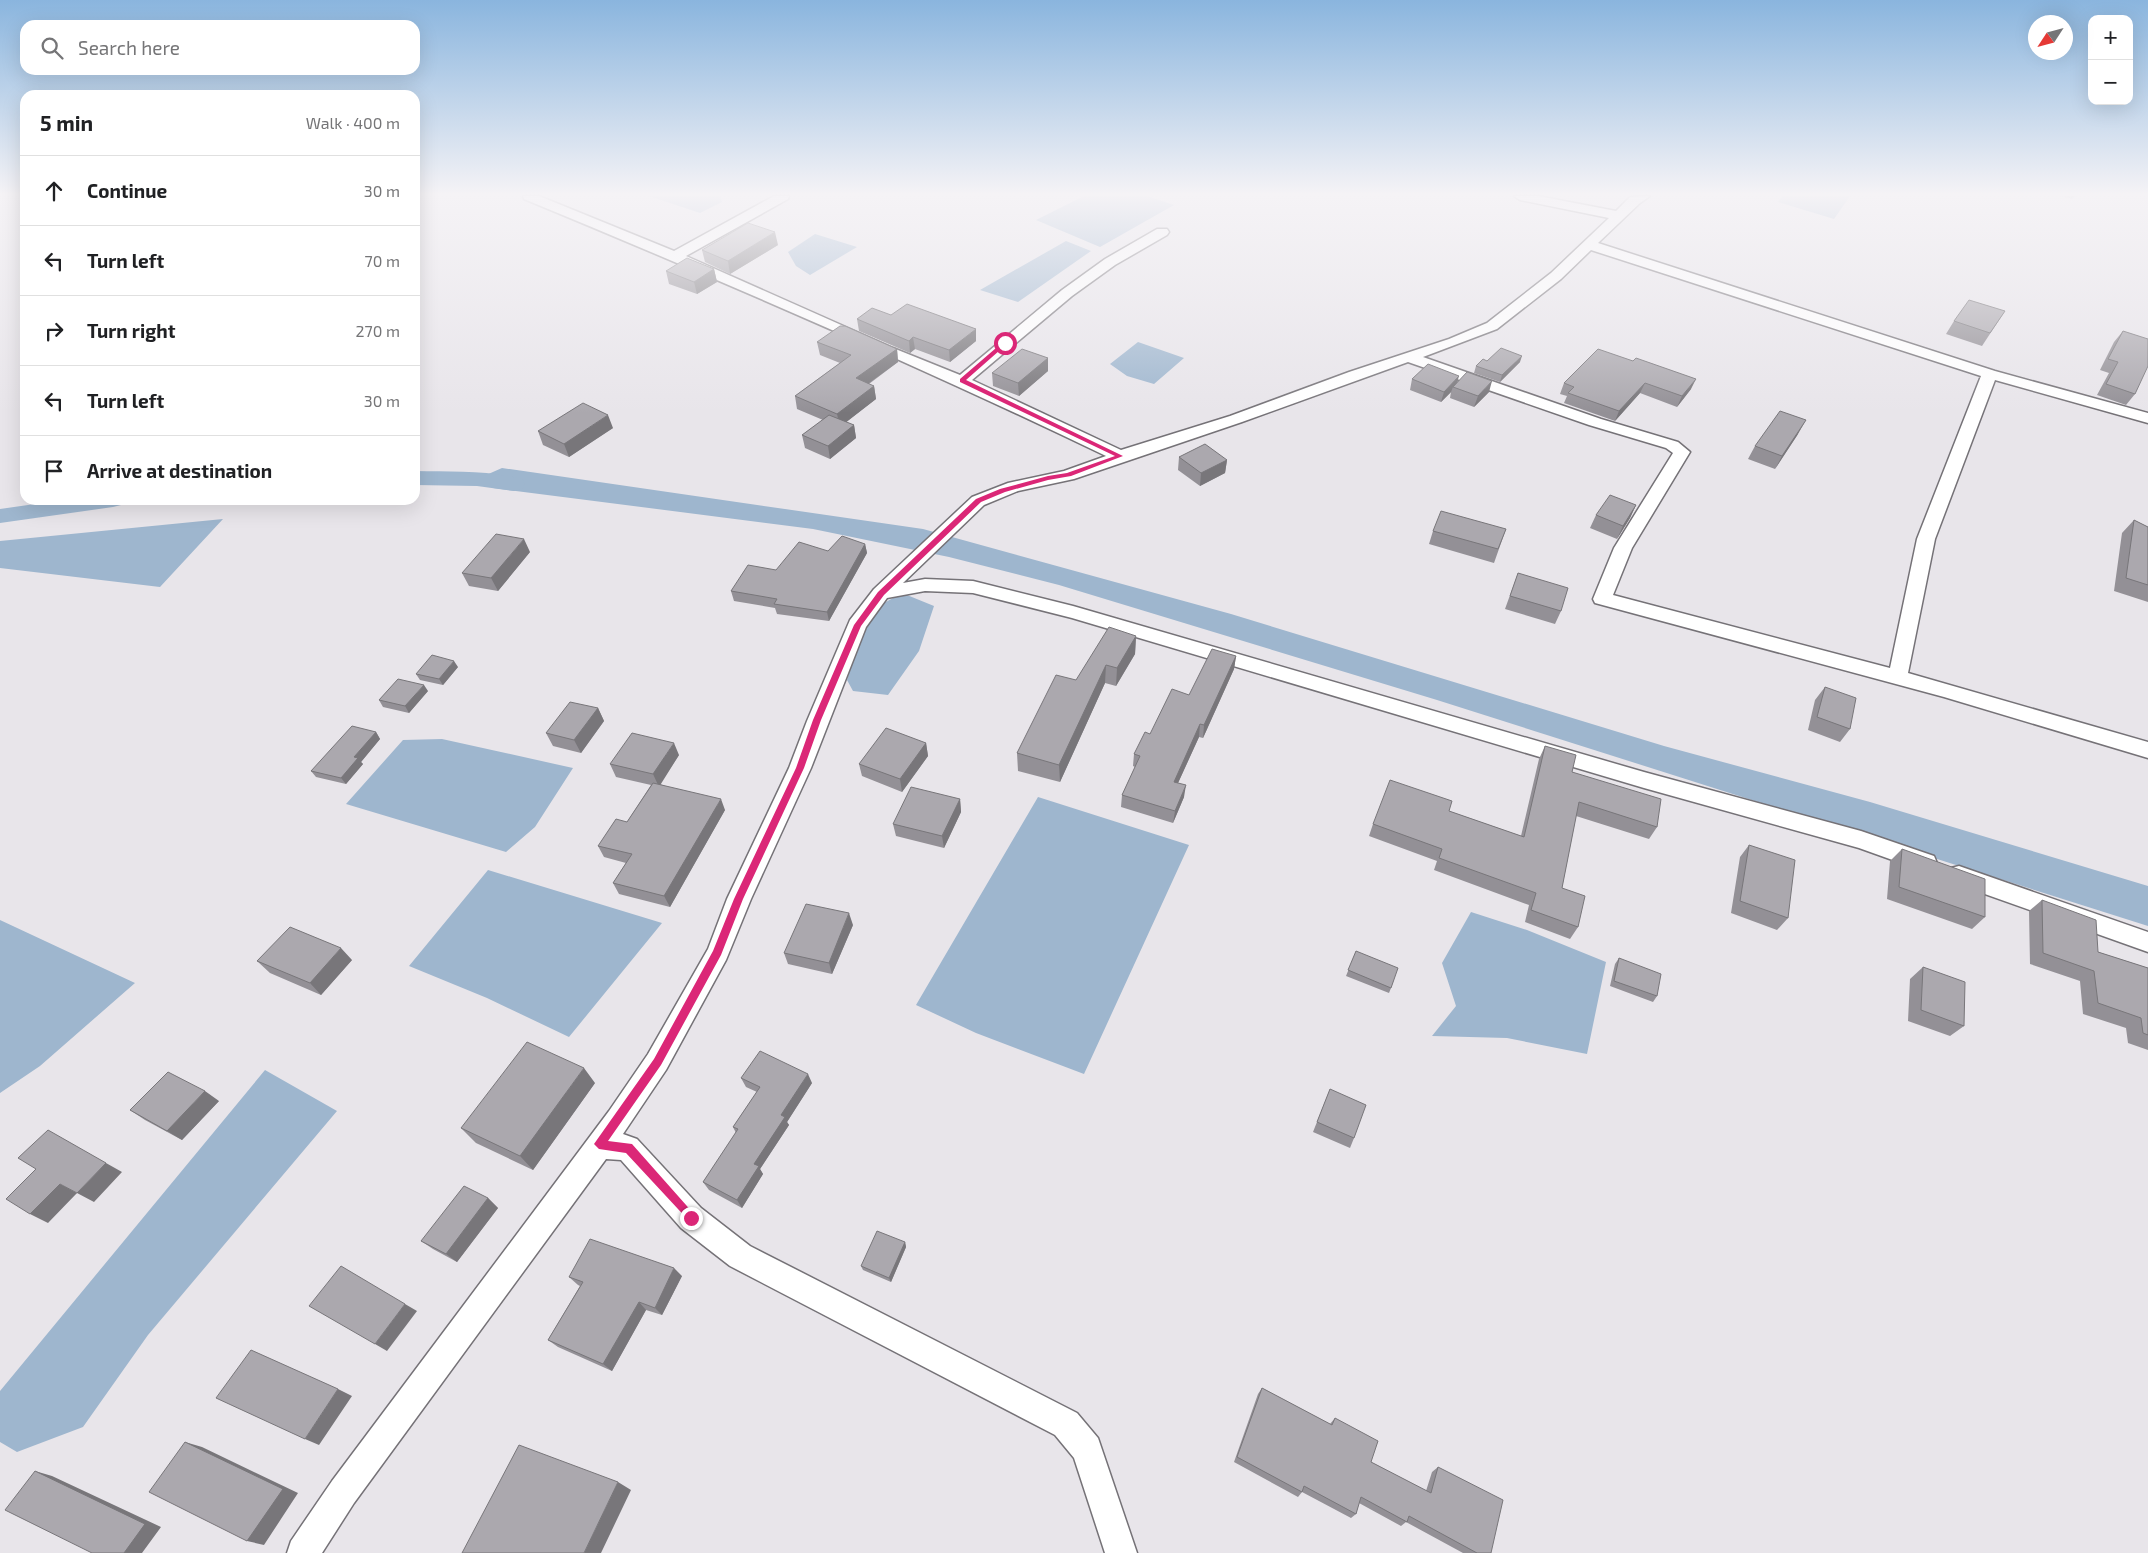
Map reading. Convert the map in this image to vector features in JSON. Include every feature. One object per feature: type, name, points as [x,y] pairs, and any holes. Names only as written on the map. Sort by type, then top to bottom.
[{"type":"street","points":[[703,268],[826,324],[962,381],[1120,456]]},
{"type":"street","points":[[962,381],[1067,293],[1101,268]]},
{"type":"street","points":[[303,1553],[343,1492],[599,1144],[657,1062],[718,953],[738,899],[800,768],[817,720],[857,625],[881,593],[914,564],[978,501],[992,494],[1048,478],[1068,475],[1139,448],[1236,419],[1454,342],[1492,326],[1564,268]]},
{"type":"street","points":[[1662,268],[1990,374],[2148,418]]},
{"type":"street","points":[[1408,357],[1595,422],[1672,445],[1682,452],[1623,548],[1602,599],[1898,676],[2064,723],[2148,750]]},
{"type":"street","points":[[1898,676],[1926,539],[1990,374]]},
{"type":"street","points":[[881,593],[925,586],[973,587],[1073,612],[1644,780],[1861,840],[2148,942]]},
{"type":"street","points":[[599,1144],[628,1148],[691,1218],[740,1256],[1066,1424],[1087,1448],[1121,1553]]},
{"type":"water","points":[[800,268],[821,268],[810,275]]},
{"type":"water","points":[[1018,268],[1066,268],[1018,302],[980,290]]},
{"type":"water","points":[[1138,342],[1184,358],[1154,384],[1127,376],[1110,364]]},
{"type":"water","points":[[502,468],[923,529],[1231,614],[1664,746],[1870,802],[2148,886],[2148,926],[1437,700],[1059,585],[949,557],[813,529],[493,488],[477,479]]},
{"type":"water","points":[[223,519],[160,587],[0,568],[0,541]]},
{"type":"water","points":[[902,593],[934,606],[919,651],[888,695],[853,691],[847,680],[866,613]]},
{"type":"water","points":[[442,739],[573,768],[535,827],[506,852],[346,804],[403,740]]},
{"type":"water","points":[[1038,797],[1189,845],[1084,1074],[976,1033],[916,1005]]},
{"type":"water","points":[[488,870],[662,923],[569,1037],[487,998],[409,966]]},
{"type":"water","points":[[1471,912],[1527,930],[1606,962],[1587,1054],[1507,1038],[1432,1036],[1456,1006],[1442,963]]},
{"type":"water","points":[[0,920],[135,983],[40,1066],[0,1093]]},
{"type":"water","points":[[265,1070],[337,1111],[148,1335],[83,1427],[17,1452],[0,1442],[0,1391]]},
{"type":"building","points":[[670,268],[714,269],[694,282],[666,271]]},
{"type":"building","points":[[1969,300],[2005,311],[1990,333],[1954,321]]},
{"type":"building","points":[[907,304],[976,329],[949,350],[913,337],[909,341],[857,319],[872,308],[891,315]]},
{"type":"building","points":[[840,326],[845,326],[897,349],[856,378],[874,386],[837,414],[795,396],[851,355],[817,342]]},
{"type":"building","points":[[2123,331],[2148,339],[2148,366],[2135,394],[2106,384],[2118,362],[2108,359]]},
{"type":"building","points":[[1501,348],[1522,356],[1502,375],[1476,366],[1483,359],[1487,361]]},
{"type":"building","points":[[1022,349],[1048,358],[1018,383],[992,373]]},
{"type":"building","points":[[1598,349],[1633,361],[1636,358],[1696,379],[1682,396],[1645,383],[1619,411],[1568,393],[1574,387],[1564,383]]},
{"type":"building","points":[[1428,364],[1459,376],[1444,392],[1412,379]]},
{"type":"building","points":[[1467,372],[1492,381],[1478,396],[1453,387]]},
{"type":"building","points":[[583,403],[608,415],[564,444],[538,431]]},
{"type":"building","points":[[1780,411],[1806,420],[1782,456],[1755,446]]},
{"type":"building","points":[[829,415],[854,425],[828,446],[802,435]]},
{"type":"building","points":[[1205,444],[1227,460],[1201,473],[1179,457]]},
{"type":"building","points":[[1610,495],[1636,505],[1623,526],[1596,515]]},
{"type":"building","points":[[1441,511],[1506,529],[1498,549],[1433,531]]},
{"type":"building","points":[[2134,520],[2148,527],[2148,585],[2126,578]]},
{"type":"building","points":[[496,534],[524,539],[491,578],[462,573]]},
{"type":"building","points":[[842,536],[865,544],[827,612],[774,604],[777,599],[731,591],[748,565],[776,570],[799,542],[828,551]]},
{"type":"building","points":[[1518,573],[1568,588],[1561,611],[1510,596]]},
{"type":"building","points":[[1109,627],[1136,636],[1117,668],[1106,665],[1059,765],[1017,753],[1056,675],[1076,680]]},
{"type":"building","points":[[1212,649],[1236,656],[1204,725],[1200,724],[1174,782],[1186,785],[1175,811],[1122,795],[1140,756],[1134,754],[1145,732],[1150,734],[1172,689],[1189,695]]},
{"type":"building","points":[[432,655],[454,661],[439,679],[416,674]]},
{"type":"building","points":[[398,679],[424,685],[405,706],[379,700]]},
{"type":"building","points":[[1825,687],[1856,698],[1850,729],[1817,717]]},
{"type":"building","points":[[570,702],[598,708],[574,740],[546,733]]},
{"type":"building","points":[[352,726],[376,732],[354,757],[358,758],[341,778],[311,771]]},
{"type":"building","points":[[886,728],[926,743],[900,779],[859,764]]},
{"type":"building","points":[[632,733],[674,743],[653,774],[610,764]]},
{"type":"building","points":[[1545,746],[1576,755],[1572,772],[1661,799],[1657,827],[1579,802],[1562,888],[1585,896],[1578,927],[1531,910],[1536,893],[1439,858],[1442,849],[1373,824],[1390,780],[1452,801],[1449,811],[1524,837]]},
{"type":"building","points":[[653,783],[721,799],[664,896],[613,883],[632,854],[598,846],[616,819],[627,822]]},
{"type":"building","points":[[911,787],[960,799],[942,836],[893,824]]},
{"type":"building","points":[[1749,845],[1795,860],[1788,918],[1740,901]]},
{"type":"building","points":[[1902,849],[1985,879],[1985,917],[1899,887]]},
{"type":"building","points":[[2042,900],[2096,920],[2098,952],[2148,968],[2148,1035],[2143,1033],[2141,1018],[2098,1003],[2094,971],[2043,953]]},
{"type":"building","points":[[806,904],[849,913],[829,963],[784,953]]},
{"type":"building","points":[[290,927],[341,948],[310,983],[257,961]]},
{"type":"building","points":[[1356,951],[1398,968],[1391,988],[1348,970]]},
{"type":"building","points":[[1619,958],[1661,974],[1657,996],[1614,981]]},
{"type":"building","points":[[1923,967],[1965,982],[1964,1026],[1921,1010]]},
{"type":"building","points":[[527,1042],[584,1068],[520,1156],[461,1128]]},
{"type":"building","points":[[760,1051],[808,1074],[781,1115],[785,1117],[754,1164],[759,1166],[737,1200],[703,1182],[738,1129],[733,1127],[760,1087],[741,1078]]},
{"type":"building","points":[[168,1072],[205,1091],[167,1131],[130,1110]]},
{"type":"building","points":[[1330,1089],[1366,1105],[1354,1138],[1317,1122]]},
{"type":"building","points":[[48,1130],[106,1163],[77,1193],[60,1184],[30,1214],[6,1199],[36,1169],[18,1158]]},
{"type":"building","points":[[464,1186],[488,1198],[446,1254],[421,1241]]},
{"type":"building","points":[[877,1231],[905,1242],[889,1278],[861,1266]]},
{"type":"building","points":[[590,1239],[674,1268],[655,1308],[639,1302],[603,1364],[548,1340],[583,1282],[569,1277]]},
{"type":"building","points":[[341,1266],[405,1304],[375,1344],[309,1306]]},
{"type":"building","points":[[251,1350],[338,1389],[305,1439],[216,1398]]},
{"type":"building","points":[[1262,1388],[1332,1425],[1335,1418],[1378,1441],[1371,1462],[1431,1493],[1438,1467],[1503,1500],[1491,1553],[1477,1553],[1409,1516],[1407,1522],[1361,1497],[1356,1514],[1304,1486],[1302,1492],[1237,1457]]},
{"type":"building","points":[[185,1442],[283,1489],[247,1541],[149,1492]]},
{"type":"building","points":[[519,1445],[618,1482],[584,1553],[462,1553]]},
{"type":"building","points":[[35,1471],[145,1524],[124,1553],[92,1553],[5,1510]]},
{"type":"waterway","points":[[420,478],[477,479],[514,484]]},
{"type":"waterway","points":[[0,516],[78,505]]},
{"type":"route","points":[[691,1218],[628,1148],[599,1144],[618,1120],[657,1062],[718,953],[738,899],[800,768],[817,720],[857,625],[881,593],[914,564],[978,501],[1002,490],[1048,478],[1068,475],[1106,463],[1120,456],[962,381],[1005,343]]}]
